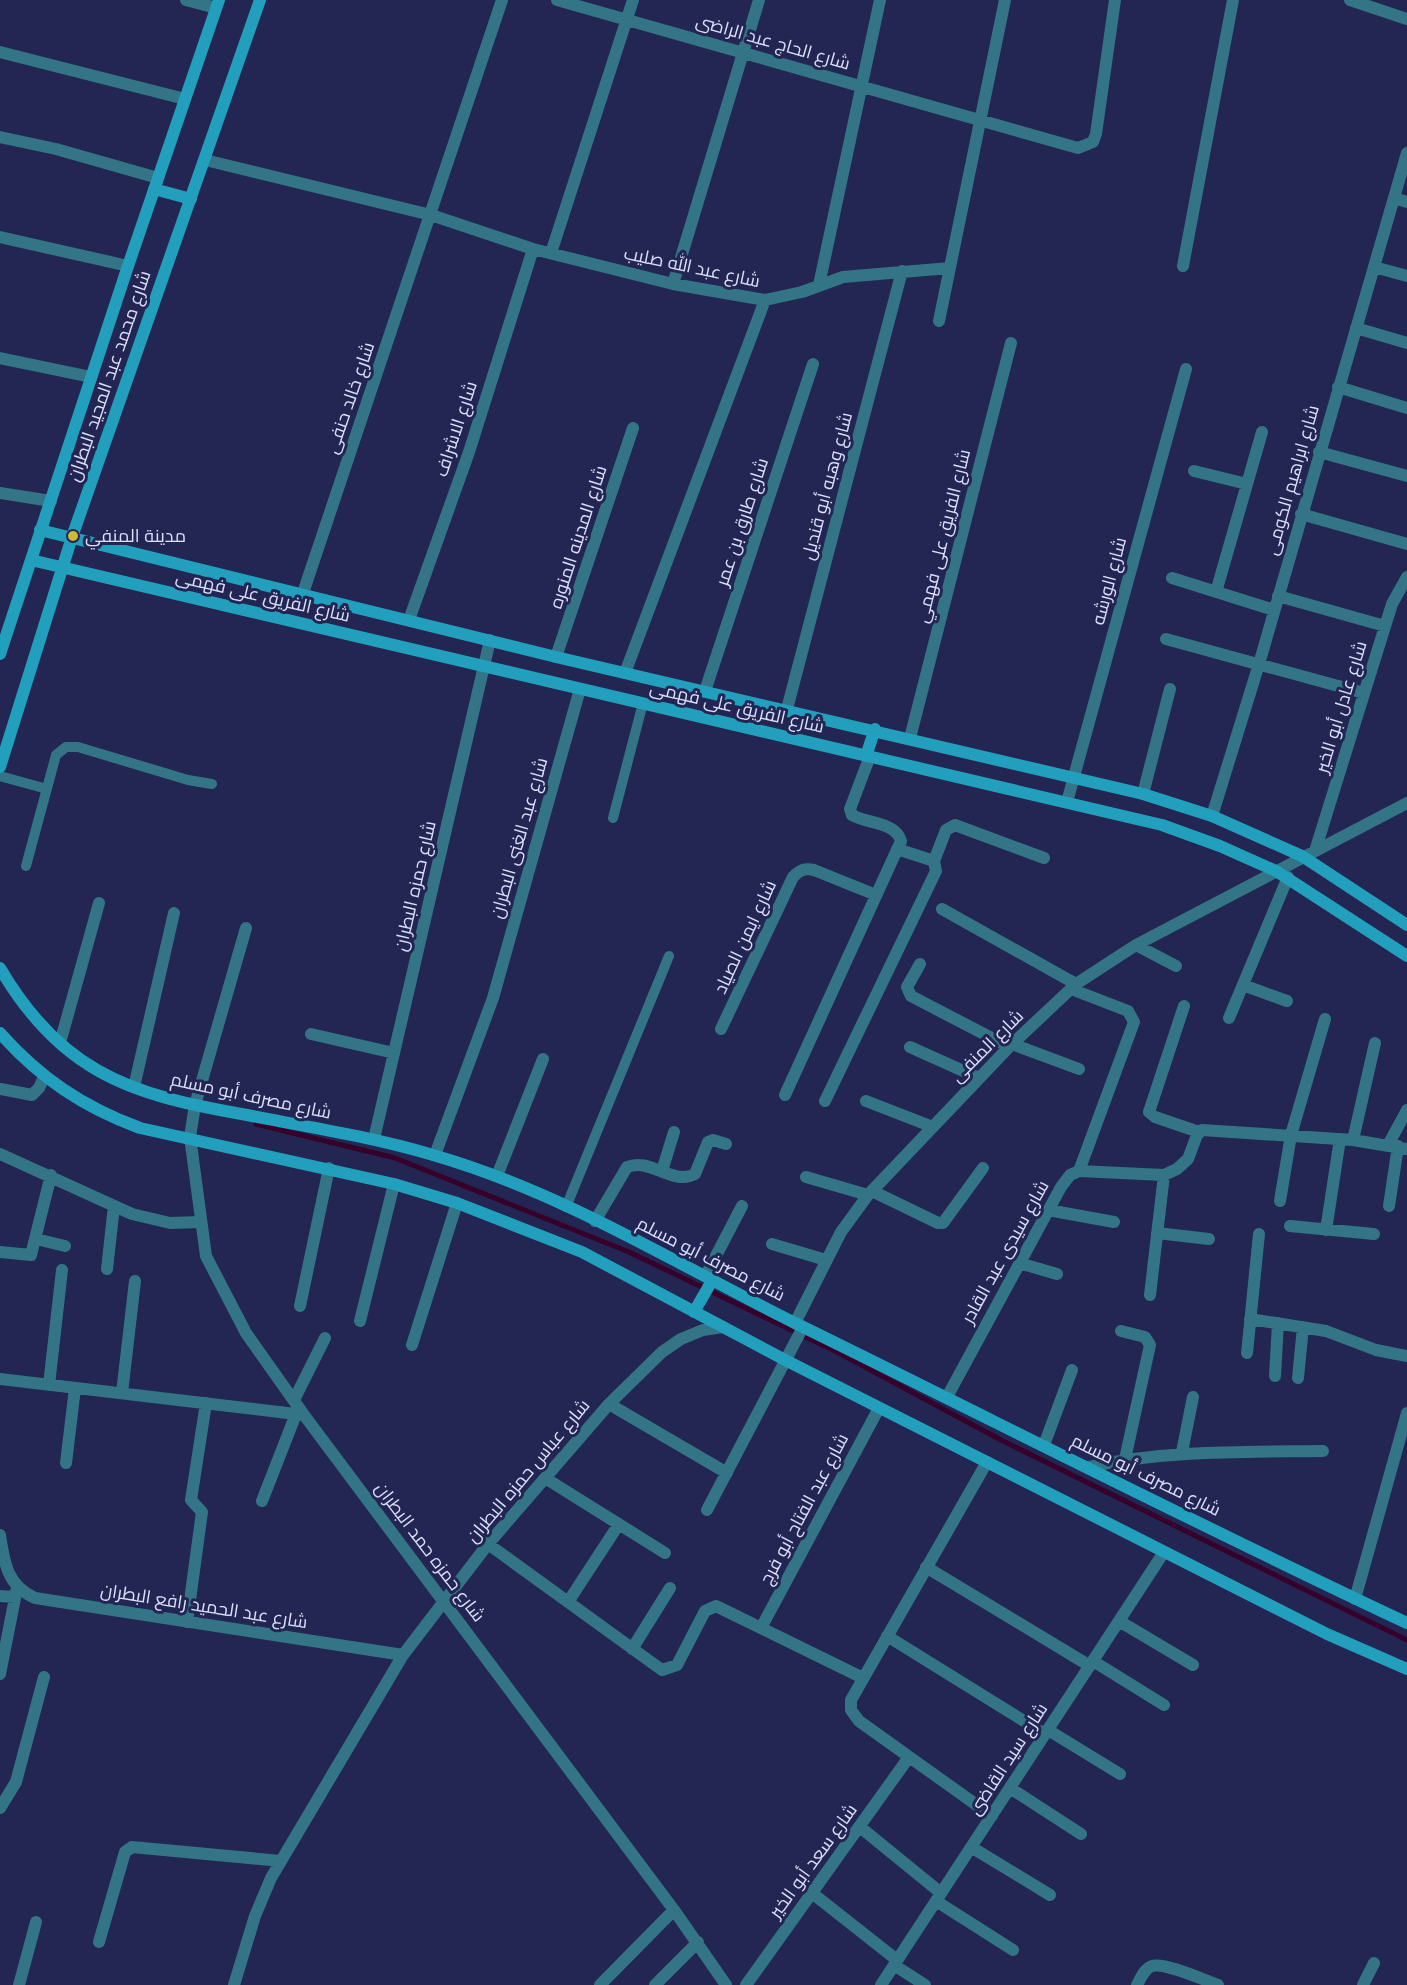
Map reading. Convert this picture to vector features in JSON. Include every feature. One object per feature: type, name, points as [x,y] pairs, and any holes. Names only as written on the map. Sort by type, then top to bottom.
[{"type":"street","points":[[186,0],[218,4]]},
{"type":"street","name":"شارع محمد عبد المجيد البطران","points":[[0,767],[72,537],[260,0]]},
{"type":"street","name":"شارع خالد حنفى","points":[[303,593],[502,0]]},
{"type":"street","name":"شارع الحاج عبد الراضى","points":[[556,0],[1078,148],[1093,142],[1096,134],[1114,0]]},
{"type":"street","points":[[551,253],[633,0]]},
{"type":"street","points":[[673,284],[759,0]]},
{"type":"street","points":[[819,285],[880,0]]},
{"type":"street","points":[[939,321],[1005,0]]},
{"type":"street","points":[[1183,266],[1233,0]]},
{"type":"street","points":[[1350,0],[1407,19]]},
{"type":"street","name":"شارع محمد عبد المجيد البطران","points":[[1,648],[218,4]]},
{"type":"street","points":[[0,52],[185,99]]},
{"type":"street","points":[[0,137],[56,149],[156,183],[191,199]]},
{"type":"street","name":"شارع ابراهيم الكومى","points":[[1212,816],[1259,664],[1407,153]]},
{"type":"street","name":"شارع عبد الله صليب","points":[[205,160],[431,215],[533,249],[673,284],[765,300],[783,298],[843,277],[950,268]]},
{"type":"street","points":[[1394,198],[1407,202]]},
{"type":"street","points":[[0,237],[128,266]]},
{"type":"street","name":"شارع الاشراف","points":[[409,620],[469,452],[533,249]]},
{"type":"street","points":[[1374,267],[1407,276]]},
{"type":"street","name":"شارع وهبه أبو قنديل","points":[[787,710],[902,271]]},
{"type":"street","points":[[625,673],[765,300]]},
{"type":"street","points":[[1356,328],[1407,342]]},
{"type":"street","name":"شارع الفريق على فهمي","points":[[910,738],[1011,343]]},
{"type":"street","points":[[0,358],[91,377]]},
{"type":"street","name":"شارع طارق بن عمر","points":[[705,691],[813,364]]},
{"type":"street","name":"شارع الورشه","points":[[1067,802],[1186,369]]},
{"type":"street","points":[[1338,387],[1407,408]]},
{"type":"street","name":"شارع المدينه المنوره","points":[[556,657],[633,428]]},
{"type":"street","points":[[1216,592],[1262,432]]},
{"type":"street","points":[[1319,452],[1407,476]]},
{"type":"street","points":[[1194,471],[1247,484]]},
{"type":"street","points":[[0,493],[51,501]]},
{"type":"street","points":[[1301,514],[1407,544]]},
{"type":"street","name":"شارع الفريق على فهمى","points":[[40,530],[556,657],[875,729],[1143,794],[1212,816],[1302,856],[1407,925]]},
{"type":"street","name":"شارع الفريق على فهمى","points":[[31,560],[1162,825],[1220,846],[1276,871],[1407,956]]},
{"type":"street","name":"شارع عادل أبو الخير","points":[[1315,851],[1393,600],[1405,590],[1407,577]]},
{"type":"street","points":[[1172,578],[1274,610]]},
{"type":"street","points":[[1278,596],[1385,626]]},
{"type":"street","points":[[1166,639],[1364,693]]},
{"type":"street","name":"شارع حمزه البطران","points":[[374,1139],[490,640]]},
{"type":"street","name":"شارع عبد الغنى البطران","points":[[435,1155],[493,998],[580,689]]},
{"type":"street","points":[[1143,794],[1170,689]]},
{"type":"street","points":[[784,1095],[901,842],[899,833],[857,818],[850,809],[875,729]]},
{"type":"street","name":"شارع المنفى","points":[[707,1510],[787,1361],[826,1260],[841,1232],[870,1193],[979,1078],[1074,987],[1136,945],[1407,803]]},
{"type":"street","points":[[1391,811],[1407,817]]},
{"type":"street","points":[[825,1101],[936,871],[934,861],[946,830],[955,825],[1044,858]]},
{"type":"street","points":[[897,849],[934,861]]},
{"type":"street","name":"شارع ايمن الصياد","points":[[721,1029],[793,877],[798,871],[806,868],[814,870],[876,895]]},
{"type":"street","points":[[1229,1018],[1288,878]]},
{"type":"street","points":[[60,1044],[99,903]]},
{"type":"street","points":[[942,909],[1074,987],[1128,1011],[1134,1022],[1079,1171],[1164,1175],[1177,1169],[1188,1159],[1199,1132]]},
{"type":"street","points":[[134,1087],[174,913]]},
{"type":"street","name":"شارع حمزه حمد البطران","points":[[246,928],[195,1106],[190,1137],[206,1256],[246,1333],[294,1400],[300,1414],[444,1601],[698,1942],[726,1985]]},
{"type":"street","points":[[1136,945],[1176,966]]},
{"type":"street","points":[[920,964],[907,987],[911,996],[1011,1046],[1079,1069]]},
{"type":"street","name":"شارع مصرف أبو مسلم","points":[[0,968],[35,1018],[60,1044],[95,1069],[134,1087],[195,1106],[374,1139],[435,1155],[497,1176],[595,1221],[709,1277],[799,1325],[1407,1623]]},
{"type":"street","points":[[1243,985],[1287,1001]]},
{"type":"street","points":[[1184,1006],[1149,1112],[1150,1116],[1199,1132],[1291,1135],[1353,1140],[1398,1147]]},
{"type":"street","points":[[1280,1201],[1291,1135],[1324,1019]]},
{"type":"street","points":[[0,1033],[44,1077],[74,1098],[106,1115],[140,1128],[190,1137],[394,1184],[457,1203],[582,1252],[879,1408],[1327,1634],[1407,1669]]},
{"type":"street","points":[[311,1034],[394,1053]]},
{"type":"street","points":[[1353,1140],[1375,1043]]},
{"type":"street","points":[[910,1047],[979,1078]]},
{"type":"street","points":[[497,1176],[543,1059]]},
{"type":"street","points":[[0,1089],[32,1095],[39,1088],[44,1077]]},
{"type":"street","points":[[866,1101],[933,1128]]},
{"type":"street","points":[[1389,1206],[1398,1147],[1407,1110]]},
{"type":"street","points":[[662,1171],[674,1132]]},
{"type":"street","points":[[1326,1230],[1340,1139]]},
{"type":"street","points":[[595,1221],[627,1167],[639,1163],[689,1177],[695,1174],[708,1142],[713,1140],[726,1144]]},
{"type":"street","points":[[0,1154],[150,1220],[200,1222]]},
{"type":"street","points":[[300,1306],[329,1168]]},
{"type":"street","points":[[806,1177],[870,1193],[938,1223],[944,1223],[983,1168]]},
{"type":"street","name":"شارع سيدى عبد القادر","points":[[947,1397],[1060,1187],[1070,1175],[1079,1171]]},
{"type":"street","points":[[0,1252],[29,1257],[36,1239],[51,1175]]},
{"type":"street","points":[[1150,1295],[1164,1175]]},
{"type":"street","points":[[360,1321],[394,1184]]},
{"type":"street","points":[[412,1345],[457,1203]]},
{"type":"street","points":[[107,1269],[114,1206]]},
{"type":"street","points":[[694,1312],[742,1206]]},
{"type":"street","points":[[1048,1210],[1114,1222]]},
{"type":"street","points":[[1290,1226],[1374,1234]]},
{"type":"street","points":[[1158,1233],[1209,1239]]},
{"type":"street","points":[[1247,1353],[1259,1234]]},
{"type":"street","points":[[36,1239],[65,1246]]},
{"type":"street","points":[[772,1244],[826,1260]]},
{"type":"street","points":[[1018,1263],[1057,1274]]},
{"type":"street","points":[[49,1385],[62,1270]]},
{"type":"street","points":[[122,1393],[135,1281]]},
{"type":"street","points":[[1251,1319],[1326,1331],[1376,1350],[1407,1356]]},
{"type":"street","points":[[1275,1376],[1278,1323]]},
{"type":"street","name":"شارع عباس حمزه البطران","points":[[234,1985],[255,1916],[281,1861],[403,1655],[488,1544],[609,1404],[662,1352],[681,1339],[703,1330],[723,1327]]},
{"type":"street","points":[[1298,1378],[1303,1327]]},
{"type":"street","points":[[1121,1331],[1145,1337],[1150,1345],[1125,1459]]},
{"type":"street","points":[[294,1400],[325,1338]]},
{"type":"street","points":[[1044,1445],[1072,1370]]},
{"type":"street","points":[[0,1379],[300,1414],[262,1501]]},
{"type":"street","points":[[66,1463],[75,1388]]},
{"type":"street","points":[[1182,1452],[1193,1397]]},
{"type":"street","points":[[188,1622],[202,1512],[191,1500],[206,1403]]},
{"type":"street","points":[[609,1404],[727,1473]]},
{"type":"street","name":"شارع عبد الفتاح أبو فرج","points":[[761,1628],[879,1408]]},
{"type":"street","points":[[1355,1599],[1407,1413]]},
{"type":"street","points":[[1088,1467],[1125,1459],[1182,1452],[1323,1451]]},
{"type":"street","points":[[987,1462],[863,1678],[851,1700],[851,1710],[859,1721],[992,1816]]},
{"type":"street","points":[[545,1478],[665,1553]]},
{"type":"street","points":[[567,1602],[619,1524]]},
{"type":"street","points":[[0,1535],[4,1568],[16,1592],[0,1674]]},
{"type":"street","points":[[488,1544],[655,1667],[670,1669],[677,1665],[705,1611],[710,1607],[722,1608],[863,1678]]},
{"type":"street","name":"شارع سيد القاضى","points":[[881,1985],[1164,1552]]},
{"type":"street","points":[[926,1567],[1164,1704]]},
{"type":"street","points":[[632,1649],[670,1588]]},
{"type":"street","points":[[0,1596],[16,1592]]},
{"type":"street","name":"شارع عبد الحميد رافع البطران","points":[[16,1592],[35,1598],[403,1655]]},
{"type":"street","points":[[1119,1621],[1193,1665]]},
{"type":"street","points":[[887,1636],[1120,1774]]},
{"type":"street","points":[[0,1808],[16,1782],[44,1677]]},
{"type":"street","name":"شارع سعد أبو الخير","points":[[746,1985],[909,1757]]},
{"type":"street","points":[[1010,1788],[1081,1834]]},
{"type":"street","points":[[860,1827],[938,1897],[1013,1950]]},
{"type":"street","points":[[971,1846],[1050,1894]]},
{"type":"street","points":[[99,1942],[122,1860],[125,1852],[132,1847],[281,1861]]},
{"type":"street","points":[[812,1893],[895,1963],[925,1985]]},
{"type":"street","points":[[600,1985],[674,1910]]},
{"type":"street","points":[[19,1985],[36,1922]]},
{"type":"street","points":[[655,1985],[698,1942]]},
{"type":"street","points":[[1363,1985],[1374,1963]]},
{"type":"street","points":[[1137,1985],[1144,1972],[1152,1966],[1162,1966],[1218,1985]]},
{"type":"lane","points":[[613,818],[643,703]]},
{"type":"lane","points":[[26,866],[56,755],[72,746],[188,780],[212,783]]},
{"type":"lane","points":[[0,776],[47,789]]},
{"type":"lane","points":[[566,1208],[669,956]]},
{"type":"waterway","points":[[256,1124],[395,1158],[629,1252],[837,1352],[1001,1440],[1407,1640]]},
{"type":"place","name":"مدينة المنفي","points":[[73,536]]}]
